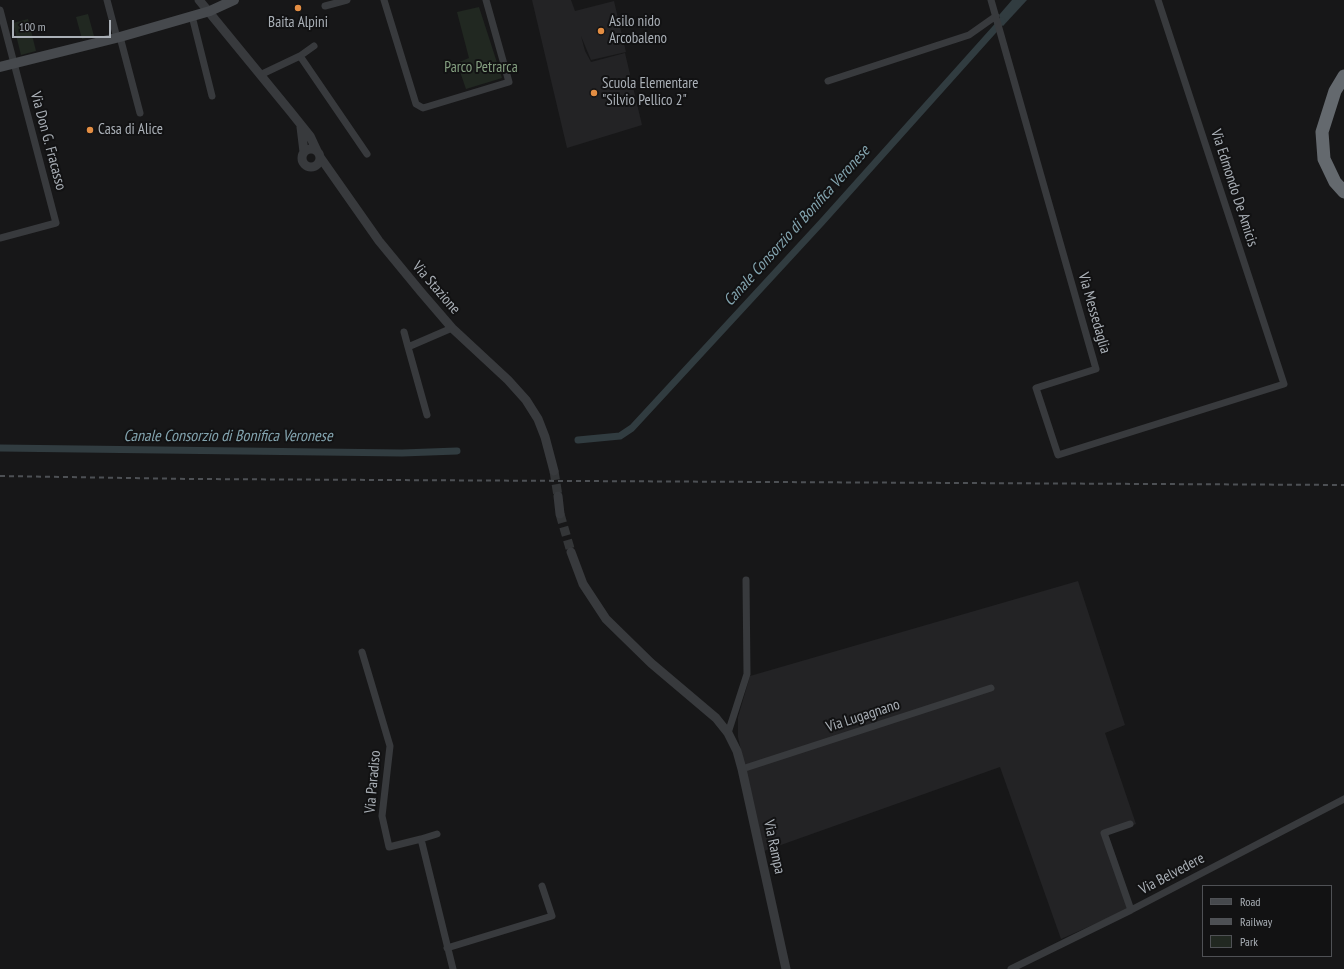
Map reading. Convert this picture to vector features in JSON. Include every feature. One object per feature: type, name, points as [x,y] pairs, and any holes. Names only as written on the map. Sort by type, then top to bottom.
[{"type":"highway","points":[[1344,76],[1333,97],[1322,132],[1324,159],[1335,182],[1344,192]]},
{"type":"highway","points":[[1344,95],[1337,109],[1331,131],[1332,152],[1340,174],[1344,180]]},
{"type":"main road","points":[[0,67],[119,37],[210,11],[234,0]]},
{"type":"street","points":[[107,0],[140,113]]},
{"type":"street","name":"Via Stazione","points":[[199,0],[210,11],[310,136],[318,154],[379,241],[452,328],[508,380],[526,400],[538,419],[545,437],[554,471]]},
{"type":"street","points":[[325,6],[347,0]]},
{"type":"street","points":[[384,0],[416,104],[422,108],[508,82],[486,0]]},
{"type":"street","name":"Via Messedaglia","points":[[991,0],[1096,369],[1036,388],[1058,455],[1284,384]]},
{"type":"street","name":"Via Edmondo De Amicis","points":[[1158,0],[1284,384]]},
{"type":"street","name":"Via Don G. Fracasso","points":[[0,10],[56,223],[0,238]]},
{"type":"street","points":[[192,16],[212,96]]},
{"type":"street","points":[[828,81],[969,35],[996,16]]},
{"type":"street","points":[[260,75],[300,56],[314,46]]},
{"type":"street","points":[[300,56],[367,154]]},
{"type":"street","name":"Via Stazione","points":[[300,124],[304,152],[303,161],[307,166],[313,166],[338,183]]},
{"type":"street","points":[[304,152],[309,149],[318,154],[318,163],[313,166]]},
{"type":"street","points":[[408,347],[452,328]]},
{"type":"street","points":[[404,332],[427,415]]},
{"type":"street","points":[[558,496],[560,514]]},
{"type":"street","name":"Via Rampa","points":[[571,552],[584,584],[606,619],[651,663],[716,718],[728,733],[737,751],[742,769],[786,969]]},
{"type":"street","points":[[728,733],[746,674],[746,580]]},
{"type":"street","name":"Via Paradiso","points":[[362,652],[390,746],[382,816],[389,846],[421,839]]},
{"type":"street","name":"Via Lugagnano","points":[[742,769],[991,688]]},
{"type":"street","name":"Via Belvedere","points":[[1011,969],[1131,910],[1344,799]]},
{"type":"street","points":[[1130,824],[1104,833],[1131,910]]},
{"type":"street","points":[[437,834],[421,839],[453,969]]},
{"type":"street","points":[[447,948],[552,916],[542,886]]},
{"type":"shaded area","name":"Scuola Elementare \"Silvio Pellico 2\"","points":[[532,0],[571,0],[575,11],[614,1],[626,52],[591,60],[581,36],[585,51],[591,62],[625,53],[642,125],[567,148]]},
{"type":"shaded area","points":[[1012,0],[1027,0],[1003,26],[999,15]]},
{"type":"shaded area","points":[[1078,581],[1125,725],[1105,733],[1136,824],[1108,834],[1133,907],[1061,939],[1000,767],[764,851],[738,737],[738,717],[750,676]]},
{"type":"green space","name":"Parco Petrarca","points":[[479,7],[502,78],[466,89],[457,63],[469,58],[457,12]]},
{"type":"green space","points":[[88,14],[94,36],[82,39],[76,17]]},
{"type":"green space","points":[[28,19],[36,51],[21,55],[13,23]]},
{"type":"waterway","name":"Canale Consorzio di Bonifica Veronese","points":[[578,440],[620,436],[632,428],[822,222],[1002,21]]},
{"type":"waterway","name":"Canale Consorzio di Bonifica Veronese","points":[[0,448],[402,453],[457,451]]},
{"type":"tunnel","points":[[554,471],[558,496]]},
{"type":"tunnel","points":[[560,514],[571,552]]},
{"type":"railway","points":[[0,476],[193,479],[1344,485]]},
{"type":"place","name":"Baita Alpini","points":[[298,8]]},
{"type":"place","name":"Asilo nido Arcobaleno","points":[[601,31]]},
{"type":"place","name":"Scuola Elementare \"Silvio Pellico 2\"","points":[[594,93]]},
{"type":"place","name":"Casa di Alice","points":[[90,130]]}]
